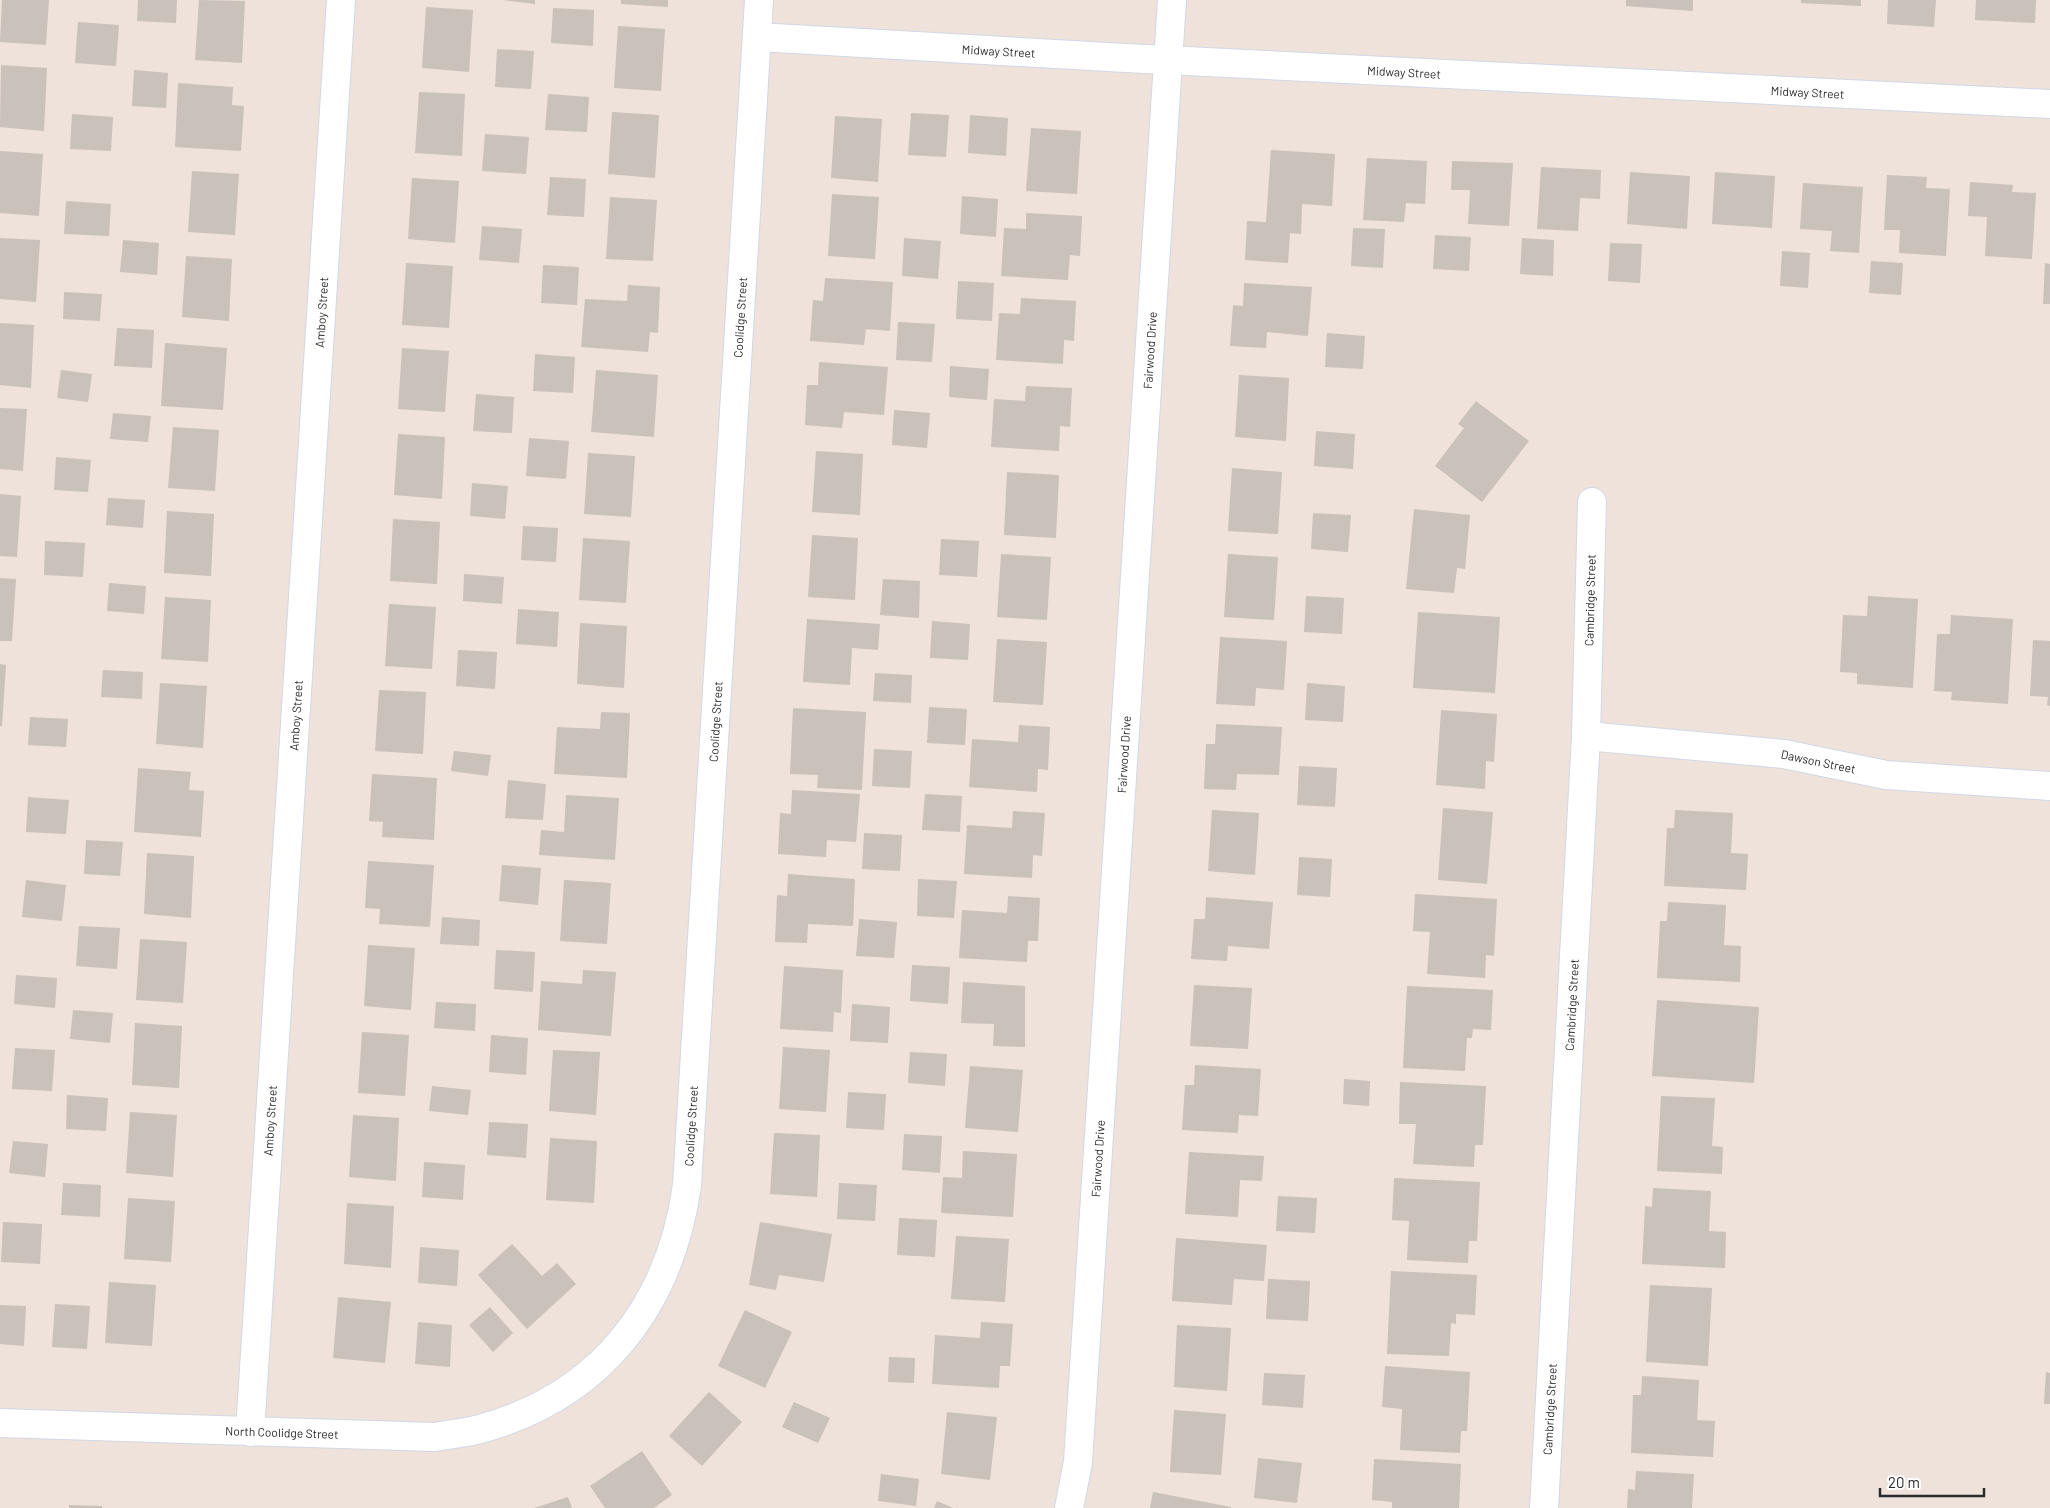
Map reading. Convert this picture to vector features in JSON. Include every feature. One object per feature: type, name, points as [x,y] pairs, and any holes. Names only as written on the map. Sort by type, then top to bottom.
[{"type":"street","name":"Amboy Street","points":[[250,1432],[340,0]]},
{"type":"street","name":"Coolidge Street","points":[[558,1396],[570,1389],[612,1354],[646,1310],[668,1265],[683,1209],[688,1165],[759,0]]},
{"type":"street","name":"Fairwood Drive","points":[[1069,1508],[1080,1442],[1172,0]]},
{"type":"street","name":"Midway Street","points":[[757,36],[1168,60],[2050,104]]},
{"type":"street","name":"Cambridge Street","points":[[1544,1508],[1586,736],[1592,502]]},
{"type":"street","name":"Dawson Street","points":[[1586,736],[1784,754],[1886,775],[2050,786]]},
{"type":"street","name":"North Coolidge Street","points":[[0,1423],[250,1432],[435,1436],[479,1430],[521,1416],[558,1396]]},
{"type":"building","points":[[2,0],[49,0],[46,45],[0,42]]},
{"type":"building","points":[[138,0],[177,0],[176,23],[137,21]]},
{"type":"building","points":[[199,0],[245,1],[242,63],[195,60]]},
{"type":"building","points":[[502,0],[535,0],[535,4]]},
{"type":"building","points":[[621,0],[668,0],[668,7],[621,4]]},
{"type":"building","points":[[1626,0],[1693,0],[1693,11],[1626,6]]},
{"type":"building","points":[[1801,0],[1861,0],[1861,6],[1801,3]]},
{"type":"building","points":[[1888,0],[1936,0],[1934,27],[1887,24]]},
{"type":"building","points":[[1976,0],[2036,0],[2035,23],[1975,20]]},
{"type":"building","points":[[426,7],[473,10],[469,72],[422,68]]},
{"type":"building","points":[[553,8],[594,10],[593,46],[551,43]]},
{"type":"building","points":[[78,22],[119,25],[116,66],[75,63]]},
{"type":"building","points":[[618,26],[665,29],[661,91],[614,88]]},
{"type":"building","points":[[497,49],[534,51],[531,89],[495,87]]},
{"type":"building","points":[[1,65],[47,68],[44,131],[0,127]]},
{"type":"building","points":[[134,70],[168,73],[166,108],[132,106]]},
{"type":"building","points":[[178,83],[233,87],[232,105],[244,106],[241,151],[175,147]]},
{"type":"building","points":[[419,92],[465,94],[462,156],[415,153]]},
{"type":"building","points":[[548,94],[589,97],[587,132],[545,130]]},
{"type":"building","points":[[612,112],[659,115],[655,178],[608,174]]},
{"type":"building","points":[[911,113],[949,115],[946,157],[908,155]]},
{"type":"building","points":[[72,114],[113,117],[111,151],[70,149]]},
{"type":"building","points":[[970,115],[1008,118],[1006,156],[968,153]]},
{"type":"building","points":[[835,116],[882,119],[878,182],[831,178]]},
{"type":"building","points":[[1031,128],[1081,131],[1077,194],[1026,191]]},
{"type":"building","points":[[485,134],[529,137],[526,174],[482,171]]},
{"type":"building","points":[[1271,150],[1335,154],[1332,206],[1302,204],[1301,234],[1290,233],[1288,263],[1245,260],[1247,221],[1266,222]]},
{"type":"building","points":[[0,151],[43,154],[39,216],[0,213]]},
{"type":"building","points":[[1367,158],[1427,161],[1425,204],[1406,203],[1404,222],[1363,220]]},
{"type":"building","points":[[1452,161],[1513,163],[1509,226],[1468,224],[1470,190],[1451,190]]},
{"type":"building","points":[[1541,167],[1601,170],[1600,199],[1580,198],[1578,231],[1537,229]]},
{"type":"building","points":[[192,171],[239,174],[235,235],[188,232]]},
{"type":"building","points":[[1630,172],[1690,176],[1687,229],[1627,224]]},
{"type":"building","points":[[1715,172],[1775,176],[1772,228],[1712,224]]},
{"type":"building","points":[[1887,175],[1927,177],[1926,188],[1950,189],[1946,256],[1899,253],[1900,230],[1884,230]]},
{"type":"building","points":[[550,177],[586,179],[584,217],[547,215]]},
{"type":"building","points":[[412,178],[459,181],[455,243],[408,239]]},
{"type":"building","points":[[1970,182],[2013,185],[2012,192],[2036,193],[2032,259],[1985,256],[1987,217],[1968,216]]},
{"type":"building","points":[[1803,183],[1863,187],[1859,253],[1830,251],[1832,231],[1800,229]]},
{"type":"building","points":[[832,194],[879,197],[875,259],[828,256]]},
{"type":"building","points":[[962,196],[998,199],[996,237],[960,234]]},
{"type":"building","points":[[610,197],[657,200],[653,261],[606,259]]},
{"type":"building","points":[[66,201],[111,204],[109,236],[64,234]]},
{"type":"building","points":[[1026,213],[1082,216],[1080,256],[1070,255],[1068,280],[1001,276],[1004,228],[1026,229]]},
{"type":"building","points":[[482,226],[522,229],[519,263],[479,260]]},
{"type":"building","points":[[1353,228],[1385,229],[1383,268],[1351,266]]},
{"type":"building","points":[[1435,235],[1471,237],[1469,271],[1433,269]]},
{"type":"building","points":[[0,238],[40,240],[36,302],[0,299]]},
{"type":"building","points":[[904,238],[941,241],[938,279],[902,276]]},
{"type":"building","points":[[1522,238],[1554,240],[1553,276],[1520,274]]},
{"type":"building","points":[[123,240],[159,243],[157,275],[120,272]]},
{"type":"building","points":[[1610,243],[1642,244],[1640,283],[1608,281]]},
{"type":"building","points":[[1782,251],[1810,253],[1808,288],[1780,286]]},
{"type":"building","points":[[186,256],[232,259],[229,321],[182,317]]},
{"type":"building","points":[[1871,261],[1903,263],[1901,295],[1869,293]]},
{"type":"building","points":[[406,263],[453,266],[449,328],[402,325]]},
{"type":"building","points":[[2045,263],[2050,264],[2050,304],[2043,304]]},
{"type":"building","points":[[543,265],[579,267],[577,305],[541,303]]},
{"type":"building","points":[[825,278],[893,282],[890,331],[866,329],[864,345],[810,341],[813,300],[823,301]]},
{"type":"building","points":[[958,281],[994,283],[992,321],[956,319]]},
{"type":"building","points":[[1244,283],[1312,287],[1308,336],[1267,332],[1266,348],[1230,346],[1233,305],[1243,306]]},
{"type":"building","points":[[628,285],[660,287],[658,333],[650,332],[648,352],[581,347],[585,299],[627,301]]},
{"type":"building","points":[[64,292],[102,294],[100,321],[63,319]]},
{"type":"building","points":[[1021,298],[1076,301],[1074,341],[1064,340],[1063,364],[996,360],[999,313],[1020,314]]},
{"type":"building","points":[[898,322],[935,324],[932,362],[896,360]]},
{"type":"building","points":[[0,323],[34,325],[31,388],[0,385]]},
{"type":"building","points":[[117,328],[154,330],[152,368],[114,366]]},
{"type":"building","points":[[1327,333],[1365,336],[1363,369],[1325,367]]},
{"type":"building","points":[[165,343],[227,348],[223,410],[161,406]]},
{"type":"building","points":[[402,348],[449,351],[445,412],[398,409]]},
{"type":"building","points":[[535,354],[575,357],[573,393],[533,391]]},
{"type":"building","points":[[819,362],[888,367],[884,415],[844,412],[842,428],[805,425],[807,385],[818,385]]},
{"type":"building","points":[[950,366],[989,369],[987,400],[949,397]]},
{"type":"building","points":[[61,370],[92,374],[88,402],[57,398]]},
{"type":"building","points":[[596,370],[658,375],[654,437],[591,432]]},
{"type":"building","points":[[1239,375],[1289,378],[1286,441],[1235,437]]},
{"type":"building","points":[[1026,386],[1072,388],[1070,427],[1060,426],[1059,451],[991,447],[994,399],[1025,401]]},
{"type":"building","points":[[476,394],[514,397],[512,433],[473,431]]},
{"type":"building","points":[[1476,401],[1529,441],[1482,502],[1435,466],[1464,428],[1458,424]]},
{"type":"building","points":[[0,408],[27,409],[23,471],[0,469]]},
{"type":"building","points":[[894,410],[930,413],[927,448],[892,445]]},
{"type":"building","points":[[113,413],[151,416],[148,442],[110,439]]},
{"type":"building","points":[[173,427],[219,430],[215,491],[168,488]]},
{"type":"building","points":[[1316,431],[1355,434],[1353,469],[1314,466]]},
{"type":"building","points":[[398,434],[445,437],[442,499],[394,495]]},
{"type":"building","points":[[529,438],[569,441],[566,479],[526,476]]},
{"type":"building","points":[[816,451],[863,454],[860,515],[812,512]]},
{"type":"building","points":[[588,453],[635,456],[631,517],[584,514]]},
{"type":"building","points":[[56,457],[91,460],[88,492],[54,490]]},
{"type":"building","points":[[1232,468],[1282,472],[1278,534],[1228,531]]},
{"type":"building","points":[[1007,472],[1059,475],[1056,538],[1004,535]]},
{"type":"building","points":[[472,483],[508,486],[505,519],[470,516]]},
{"type":"building","points":[[0,494],[21,496],[17,557],[0,556]]},
{"type":"building","points":[[108,498],[145,500],[143,528],[106,525]]},
{"type":"building","points":[[1414,509],[1470,515],[1465,569],[1457,568],[1454,593],[1406,589]]},
{"type":"building","points":[[167,511],[214,514],[211,576],[164,573]]},
{"type":"building","points":[[1313,513],[1351,515],[1348,552],[1311,549]]},
{"type":"building","points":[[393,519],[440,522],[437,584],[390,581]]},
{"type":"building","points":[[523,526],[558,528],[556,562],[521,560]]},
{"type":"building","points":[[812,535],[858,538],[855,600],[808,597]]},
{"type":"building","points":[[583,538],[630,541],[626,603],[579,600]]},
{"type":"building","points":[[941,539],[979,541],[977,577],[939,575]]},
{"type":"building","points":[[45,541],[85,543],[83,577],[44,575]]},
{"type":"building","points":[[1001,554],[1051,557],[1047,620],[997,617]]},
{"type":"building","points":[[1228,554],[1278,557],[1274,620],[1224,617]]},
{"type":"building","points":[[464,574],[504,577],[502,604],[463,601]]},
{"type":"building","points":[[0,578],[16,579],[12,641],[0,641]]},
{"type":"building","points":[[883,579],[920,581],[919,618],[880,615]]},
{"type":"building","points":[[109,583],[146,586],[144,614],[107,611]]},
{"type":"building","points":[[1306,596],[1344,598],[1342,634],[1304,632]]},
{"type":"building","points":[[1868,596],[1918,599],[1913,688],[1857,684],[1857,673],[1840,672],[1843,615],[1867,616]]},
{"type":"building","points":[[165,597],[211,600],[208,662],[161,659]]},
{"type":"building","points":[[389,604],[436,607],[432,669],[385,666]]},
{"type":"building","points":[[518,609],[559,612],[557,647],[516,644]]},
{"type":"building","points":[[1418,612],[1500,617],[1495,693],[1413,688]]},
{"type":"building","points":[[1951,615],[2013,619],[2008,704],[1951,700],[1952,692],[1934,691],[1937,634],[1950,634]]},
{"type":"building","points":[[807,619],[880,624],[878,650],[852,648],[850,685],[803,682]]},
{"type":"building","points":[[932,621],[970,624],[968,660],[930,658]]},
{"type":"building","points":[[580,623],[627,626],[624,688],[577,684]]},
{"type":"building","points":[[1220,637],[1287,641],[1284,690],[1256,688],[1255,706],[1216,704]]},
{"type":"building","points":[[997,639],[1047,642],[1043,705],[993,702]]},
{"type":"building","points":[[2033,640],[2050,641],[2050,706],[2047,705],[2048,697],[2030,696]]},
{"type":"building","points":[[458,650],[497,652],[495,689],[456,686]]},
{"type":"building","points":[[0,664],[6,665],[2,726],[0,726]]},
{"type":"building","points":[[103,670],[143,672],[142,699],[101,697]]},
{"type":"building","points":[[875,673],[912,675],[911,703],[873,701]]},
{"type":"building","points":[[160,683],[207,686],[203,748],[156,744]]},
{"type":"building","points":[[1307,683],[1345,686],[1343,722],[1305,720]]},
{"type":"building","points":[[379,690],[426,692],[423,754],[375,751]]},
{"type":"building","points":[[929,707],[967,709],[965,745],[927,743]]},
{"type":"building","points":[[793,708],[866,712],[862,790],[817,788],[818,775],[790,774]]},
{"type":"building","points":[[1441,710],[1497,714],[1494,762],[1486,761],[1485,789],[1436,785]]},
{"type":"building","points":[[601,712],[630,713],[627,778],[554,774],[557,727],[600,729]]},
{"type":"building","points":[[30,717],[68,719],[66,747],[28,745]]},
{"type":"building","points":[[1216,724],[1282,727],[1279,775],[1237,774],[1236,790],[1204,789],[1206,744],[1215,744]]},
{"type":"building","points":[[1019,725],[1050,727],[1048,770],[1038,769],[1037,792],[969,787],[972,739],[1018,742]]},
{"type":"building","points":[[874,749],[912,751],[910,788],[872,786]]},
{"type":"building","points":[[454,751],[491,755],[488,776],[451,771]]},
{"type":"building","points":[[1299,766],[1337,768],[1335,807],[1297,805]]},
{"type":"building","points":[[138,768],[191,772],[189,790],[204,791],[201,837],[134,832]]},
{"type":"building","points":[[372,774],[437,778],[434,840],[382,837],[383,822],[369,821]]},
{"type":"building","points":[[508,780],[546,784],[543,820],[505,818]]},
{"type":"building","points":[[792,790],[860,794],[856,842],[827,840],[826,857],[778,854],[780,813],[791,814]]},
{"type":"building","points":[[925,794],[962,796],[960,832],[922,830]]},
{"type":"building","points":[[566,795],[619,798],[615,860],[539,855],[541,830],[564,832]]},
{"type":"building","points":[[28,797],[69,800],[66,834],[26,832]]},
{"type":"building","points":[[1443,808],[1493,812],[1487,884],[1438,880]]},
{"type":"building","points":[[1212,810],[1259,813],[1255,875],[1208,871]]},
{"type":"building","points":[[1675,810],[1733,813],[1731,853],[1748,854],[1746,890],[1664,886],[1667,828],[1674,828]]},
{"type":"building","points":[[1013,811],[1045,813],[1042,856],[1033,855],[1032,878],[964,874],[967,825],[1012,828]]},
{"type":"building","points":[[864,833],[902,835],[900,871],[862,869]]},
{"type":"building","points":[[86,840],[123,842],[120,876],[84,874]]},
{"type":"building","points":[[147,853],[194,856],[191,918],[144,914]]},
{"type":"building","points":[[1299,857],[1332,859],[1330,897],[1297,895]]},
{"type":"building","points":[[368,861],[434,865],[430,927],[379,924],[380,909],[365,908]]},
{"type":"building","points":[[502,865],[541,868],[538,905],[499,901]]},
{"type":"building","points":[[788,874],[855,879],[853,926],[808,924],[807,943],[775,942],[777,895],[787,896]]},
{"type":"building","points":[[918,879],[957,881],[954,918],[917,916]]},
{"type":"building","points":[[26,880],[66,885],[62,921],[22,917]]},
{"type":"building","points":[[564,880],[611,883],[607,944],[560,941]]},
{"type":"building","points":[[1415,894],[1497,899],[1494,956],[1486,955],[1485,978],[1427,974],[1430,932],[1413,931]]},
{"type":"building","points":[[1008,896],[1040,898],[1038,941],[1028,941],[1027,962],[959,958],[962,910],[1007,913]]},
{"type":"building","points":[[1206,897],[1273,902],[1269,949],[1228,946],[1227,961],[1191,959],[1194,919],[1205,919]]},
{"type":"building","points":[[1668,902],[1726,905],[1724,945],[1741,946],[1740,982],[1657,978],[1660,921],[1667,921]]},
{"type":"building","points":[[442,917],[480,920],[479,946],[440,944]]},
{"type":"building","points":[[859,919],[897,922],[894,958],[856,956]]},
{"type":"building","points":[[79,926],[120,928],[117,969],[76,966]]},
{"type":"building","points":[[140,939],[187,942],[183,1003],[136,1000]]},
{"type":"building","points":[[368,945],[415,948],[411,1010],[364,1006]]},
{"type":"building","points":[[496,950],[535,952],[533,992],[494,989]]},
{"type":"building","points":[[912,965],[950,967],[948,1004],[910,1001]]},
{"type":"building","points":[[784,966],[843,970],[841,1013],[834,1012],[833,1032],[780,1029]]},
{"type":"building","points":[[583,970],[616,972],[611,1036],[538,1030],[541,981],[582,984]]},
{"type":"building","points":[[16,975],[57,978],[55,1008],[14,1004]]},
{"type":"building","points":[[963,982],[1025,986],[1025,1047],[993,1046],[994,1024],[961,1023]]},
{"type":"building","points":[[1194,985],[1252,988],[1248,1049],[1190,1046]]},
{"type":"building","points":[[1407,986],[1493,990],[1491,1030],[1473,1029],[1472,1038],[1467,1038],[1465,1071],[1403,1068]]},
{"type":"building","points":[[1657,1000],[1759,1007],[1754,1083],[1652,1076]]},
{"type":"building","points":[[436,1002],[476,1004],[475,1031],[434,1028]]},
{"type":"building","points":[[852,1004],[890,1007],[888,1043],[850,1041]]},
{"type":"building","points":[[73,1010],[113,1013],[110,1043],[70,1039]]},
{"type":"building","points":[[135,1023],[182,1026],[179,1088],[132,1085]]},
{"type":"building","points":[[362,1032],[409,1035],[405,1096],[358,1093]]},
{"type":"building","points":[[491,1035],[528,1038],[526,1075],[489,1072]]},
{"type":"building","points":[[783,1047],[830,1050],[826,1112],[779,1109]]},
{"type":"building","points":[[15,1048],[55,1050],[52,1091],[12,1089]]},
{"type":"building","points":[[553,1050],[600,1052],[596,1115],[549,1111]]},
{"type":"building","points":[[910,1052],[947,1054],[945,1086],[908,1083]]},
{"type":"building","points":[[1195,1065],[1261,1069],[1258,1116],[1239,1115],[1238,1133],[1182,1130],[1185,1085],[1194,1085]]},
{"type":"building","points":[[970,1066],[1023,1070],[1018,1132],[965,1128]]},
{"type":"building","points":[[1344,1079],[1370,1081],[1369,1106],[1343,1104]]},
{"type":"building","points":[[1400,1082],[1486,1086],[1483,1145],[1475,1145],[1474,1167],[1413,1164],[1416,1124],[1399,1124]]},
{"type":"building","points":[[432,1086],[471,1090],[468,1115],[429,1111]]},
{"type":"building","points":[[848,1092],[886,1094],[884,1130],[846,1128]]},
{"type":"building","points":[[67,1095],[108,1098],[106,1131],[66,1129]]},
{"type":"building","points":[[1661,1096],[1715,1098],[1712,1146],[1723,1147],[1722,1174],[1657,1171]]},
{"type":"building","points":[[130,1112],[177,1115],[173,1177],[126,1173]]},
{"type":"building","points":[[353,1115],[399,1118],[396,1181],[349,1177]]},
{"type":"building","points":[[489,1122],[528,1124],[526,1158],[487,1155]]},
{"type":"building","points":[[774,1133],[820,1135],[817,1197],[770,1194]]},
{"type":"building","points":[[904,1134],[942,1136],[940,1173],[902,1170]]},
{"type":"building","points":[[550,1138],[597,1141],[594,1203],[546,1200]]},
{"type":"building","points":[[13,1141],[48,1144],[45,1177],[9,1173]]},
{"type":"building","points":[[963,1151],[1017,1154],[1013,1217],[941,1213],[943,1177],[962,1178]]},
{"type":"building","points":[[1189,1152],[1264,1156],[1262,1181],[1240,1180],[1238,1217],[1185,1214]]},
{"type":"building","points":[[424,1162],[465,1165],[463,1200],[422,1197]]},
{"type":"building","points":[[1394,1178],[1480,1182],[1477,1241],[1469,1241],[1468,1263],[1407,1260],[1409,1221],[1392,1220]]},
{"type":"building","points":[[63,1183],[101,1185],[100,1217],[61,1215]]},
{"type":"building","points":[[839,1183],[877,1185],[875,1221],[837,1219]]},
{"type":"building","points":[[1653,1188],[1711,1191],[1709,1231],[1726,1232],[1725,1268],[1642,1264],[1645,1206],[1652,1207]]},
{"type":"building","points":[[1278,1196],[1317,1198],[1315,1233],[1276,1231]]},
{"type":"building","points":[[128,1198],[175,1201],[171,1262],[124,1259]]},
{"type":"building","points":[[347,1203],[394,1206],[391,1268],[344,1264]]},
{"type":"building","points":[[899,1218],[937,1220],[935,1257],[897,1255]]},
{"type":"building","points":[[3,1222],[42,1224],[40,1264],[1,1262]]},
{"type":"building","points":[[760,1222],[832,1234],[824,1282],[779,1275],[776,1290],[749,1285]]},
{"type":"building","points":[[956,1236],[1009,1239],[1005,1302],[951,1299]]},
{"type":"building","points":[[1176,1238],[1267,1245],[1264,1281],[1234,1279],[1232,1305],[1172,1301]]},
{"type":"building","points":[[512,1244],[542,1276],[557,1263],[576,1284],[527,1329],[478,1275]]},
{"type":"building","points":[[420,1247],[459,1250],[457,1286],[418,1283]]},
{"type":"building","points":[[1391,1271],[1477,1275],[1475,1315],[1456,1314],[1456,1324],[1451,1323],[1449,1356],[1387,1354]]},
{"type":"building","points":[[1268,1279],[1310,1281],[1308,1321],[1266,1319]]},
{"type":"building","points":[[109,1282],[156,1285],[152,1346],[105,1343]]},
{"type":"building","points":[[1650,1285],[1712,1288],[1708,1366],[1646,1362]]},
{"type":"building","points":[[338,1297],[391,1302],[385,1363],[333,1358]]},
{"type":"building","points":[[55,1304],[90,1306],[87,1349],[52,1347]]},
{"type":"building","points":[[0,1305],[26,1306],[24,1346],[0,1344]]},
{"type":"building","points":[[490,1307],[513,1333],[493,1352],[469,1325]]},
{"type":"building","points":[[745,1310],[792,1332],[765,1388],[718,1366]]},
{"type":"building","points":[[418,1322],[452,1325],[450,1367],[415,1364]]},
{"type":"building","points":[[981,1322],[1013,1324],[1010,1366],[1000,1366],[999,1388],[932,1384],[935,1335],[980,1338]]},
{"type":"building","points":[[1177,1325],[1231,1328],[1227,1391],[1174,1387]]},
{"type":"building","points":[[889,1357],[915,1358],[914,1383],[888,1382]]},
{"type":"building","points":[[1385,1366],[1470,1372],[1467,1431],[1461,1431],[1460,1453],[1400,1450],[1402,1409],[1382,1407]]},
{"type":"building","points":[[2046,1372],[2050,1373],[2050,1404],[2044,1404]]},
{"type":"building","points":[[1264,1373],[1305,1375],[1303,1408],[1262,1405]]},
{"type":"building","points":[[1642,1376],[1699,1380],[1697,1420],[1715,1421],[1713,1457],[1631,1453],[1633,1395],[1641,1395]]},
{"type":"building","points":[[709,1392],[742,1422],[702,1466],[669,1436]]},
{"type":"building","points":[[794,1402],[830,1418],[818,1443],[782,1427]]},
{"type":"building","points":[[1174,1410],[1226,1414],[1221,1475],[1170,1472]]},
{"type":"building","points":[[947,1412],[997,1417],[990,1480],[941,1474]]},
{"type":"building","points":[[642,1451],[672,1495],[654,1508],[605,1508],[590,1486]]},
{"type":"building","points":[[1258,1458],[1302,1463],[1297,1503],[1254,1498]]},
{"type":"building","points":[[1374,1459],[1461,1464],[1459,1508],[1392,1508],[1392,1502],[1372,1500]]},
{"type":"building","points":[[1636,1471],[1694,1474],[1692,1508],[1627,1508],[1628,1489],[1635,1490]]},
{"type":"building","points":[[881,1474],[919,1479],[916,1506],[878,1501]]},
{"type":"building","points":[[1153,1492],[1231,1507],[1231,1508],[1150,1508]]},
{"type":"building","points":[[568,1497],[572,1508],[534,1508]]},
{"type":"building","points":[[937,1501],[953,1508],[934,1508]]},
{"type":"building","points":[[69,1505],[102,1506],[102,1508],[69,1508]]}]
